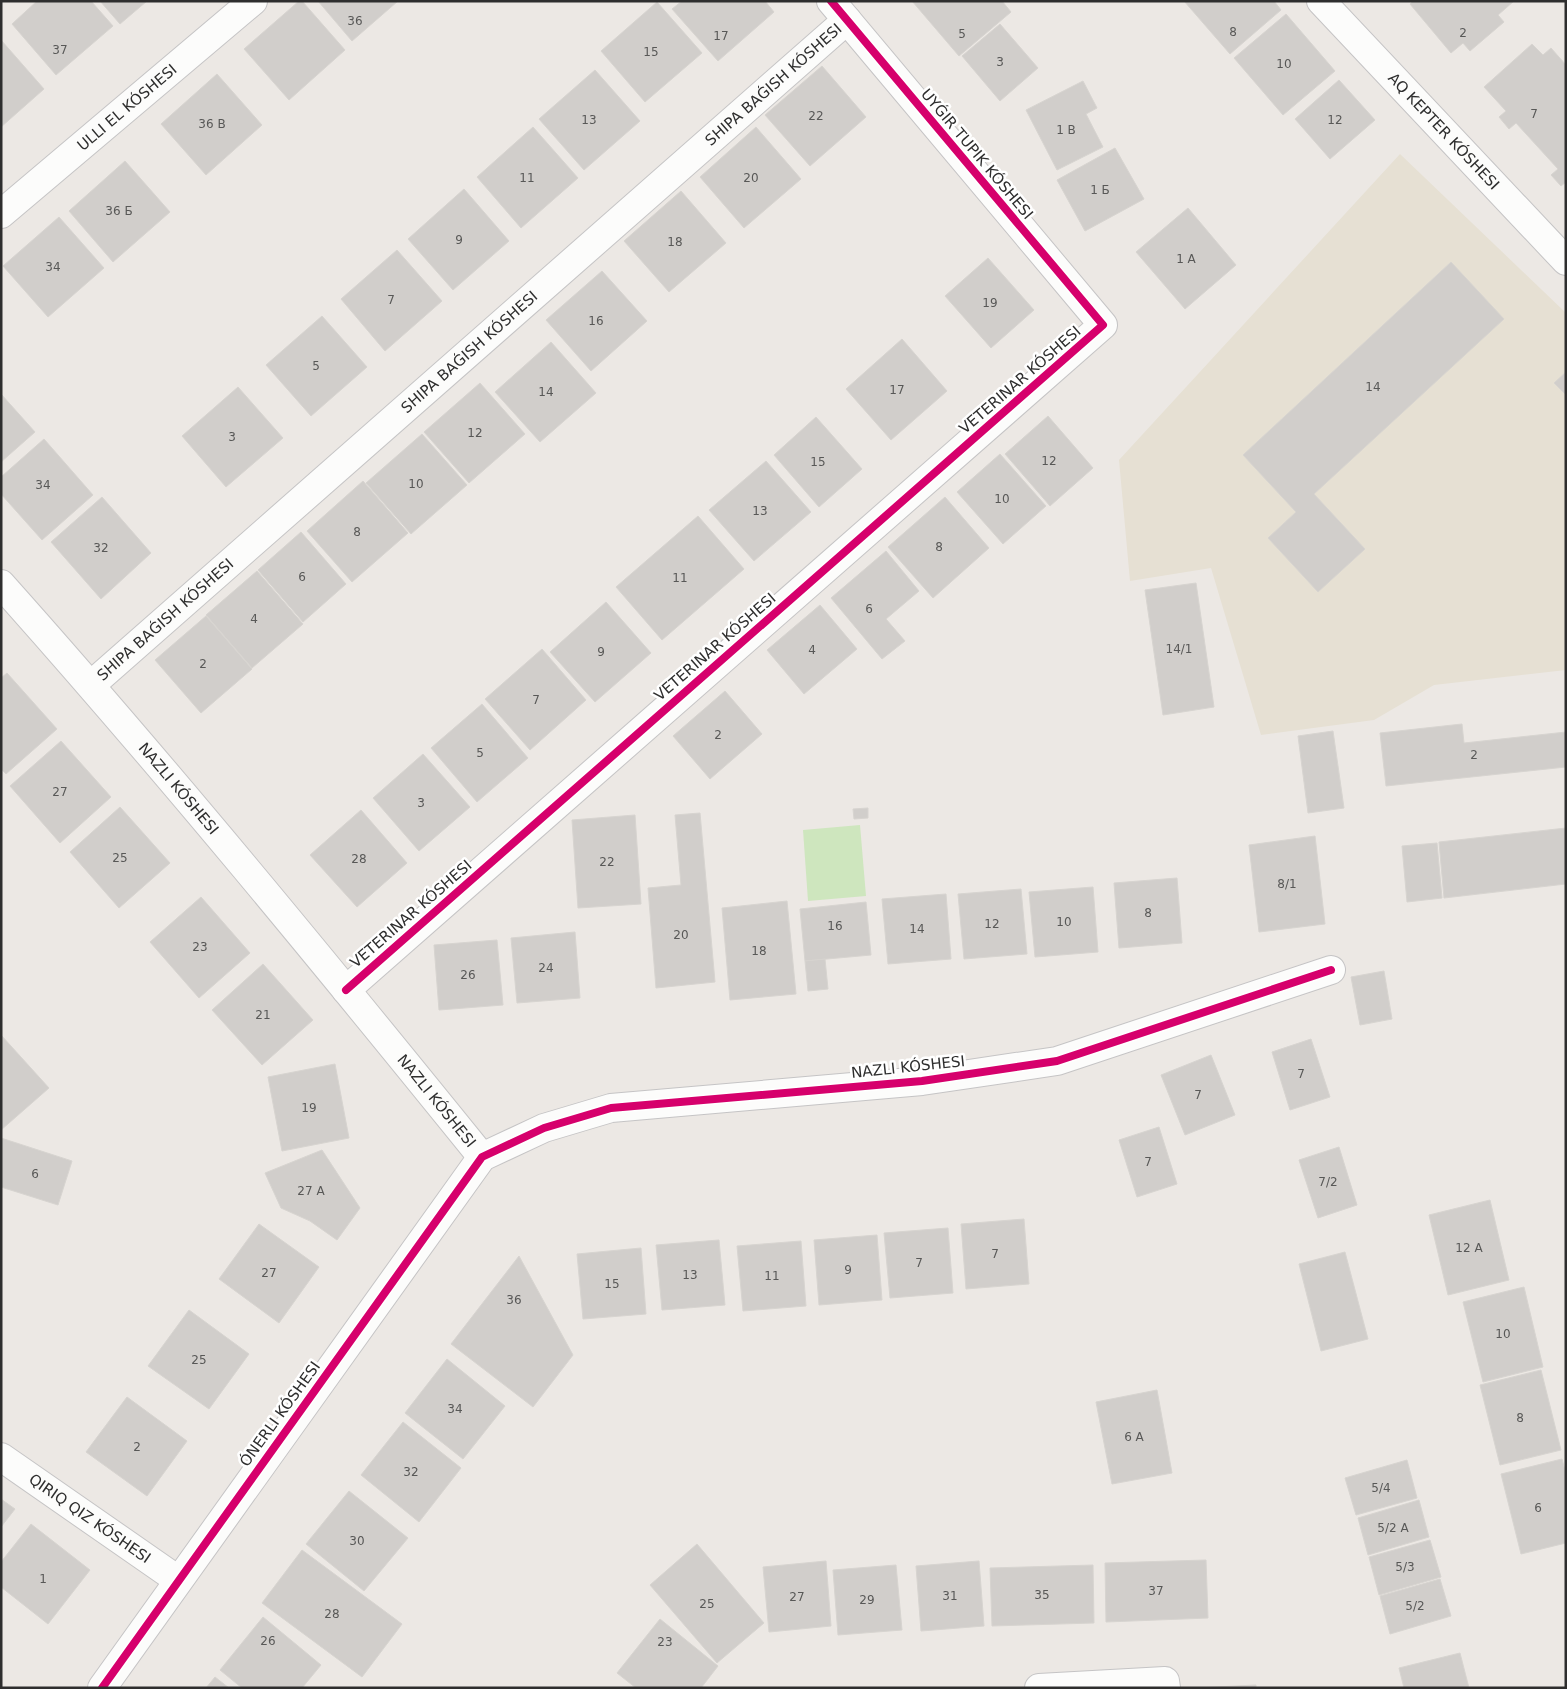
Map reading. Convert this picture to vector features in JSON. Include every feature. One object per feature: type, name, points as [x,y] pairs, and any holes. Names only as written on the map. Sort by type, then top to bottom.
[{"type":"street","points":[[1,214],[252,1]]},
{"type":"street","name":"AQ KEPTER KÓSHESI","points":[[1321,1],[1566,261]]},
{"type":"street","points":[[92,685],[839,11]]},
{"type":"street","name":"VETERINAR KÓSHESI","points":[[346,990],[1103,325],[839,11]]},
{"type":"street","points":[[1,584],[92,685],[482,1156],[544,1128],[611,1108],[922,1081],[1057,1061],[1331,970]]},
{"type":"street","name":"ÓNERLI KÓSHESI","points":[[102,1688],[482,1156]]},
{"type":"street","points":[[1,1457],[178,1580]]},
{"type":"street","points":[[1039,1688],[1166,1684]]},
{"type":"shaded area","points":[[1400,154],[1566,313],[1566,670],[1434,685],[1374,720],[1261,735],[1211,568],[1130,581],[1119,460]]},
{"type":"green space","points":[[860,825],[866,896],[808,901],[803,830]]},
{"type":"building","points":[[37,1],[91,1],[113,26],[56,75],[12,24]]},
{"type":"building","points":[[100,1],[147,1],[120,24]]},
{"type":"building","points":[[299,1],[302,1],[345,50],[289,100],[244,49]]},
{"type":"building","points":[[318,1],[398,1],[352,41]]},
{"type":"building","points":[[682,1],[765,1],[774,12],[718,61],[672,9]]},
{"type":"building","points":[[912,1],[1002,1],[1011,12],[959,56]]},
{"type":"building","points":[[1184,1],[1274,1],[1281,10],[1230,54]]},
{"type":"building","points":[[1413,1],[1514,1],[1498,15],[1504,22],[1470,51],[1463,43],[1451,53],[1410,4]]},
{"type":"building","points":[[657,2],[702,53],[645,102],[601,51]]},
{"type":"building","points":[[1286,14],[1335,71],[1283,115],[1234,58]]},
{"type":"building","points":[[1000,24],[1038,68],[1000,101],[962,56]]},
{"type":"building","points":[[1,40],[44,89],[1,127]]},
{"type":"building","points":[[1532,44],[1543,55],[1551,48],[1566,65],[1566,182],[1561,186],[1551,175],[1558,169],[1516,123],[1509,129],[1499,117],[1506,111],[1484,87]]},
{"type":"building","points":[[822,66],[866,117],[810,166],[765,115]]},
{"type":"building","points":[[595,70],[640,121],[584,170],[539,119]]},
{"type":"building","points":[[217,74],[262,125],[206,175],[161,124]]},
{"type":"building","points":[[1339,80],[1375,120],[1330,159],[1295,119]]},
{"type":"building","points":[[1083,81],[1097,108],[1086,114],[1103,147],[1057,170],[1026,110]]},
{"type":"building","points":[[533,127],[578,178],[521,228],[477,177]]},
{"type":"building","points":[[756,127],[801,179],[744,228],[700,177]]},
{"type":"building","points":[[1115,148],[1144,199],[1085,231],[1057,180]]},
{"type":"building","points":[[125,161],[170,212],[113,262],[69,211]]},
{"type":"building","points":[[464,189],[509,241],[453,290],[408,239]]},
{"type":"building","points":[[681,191],[726,243],[669,292],[624,241]]},
{"type":"building","points":[[1188,208],[1236,265],[1185,309],[1136,252]]},
{"type":"building","points":[[59,217],[104,268],[48,317],[3,266]]},
{"type":"building","points":[[397,250],[442,301],[385,351],[341,299]]},
{"type":"building","points":[[988,258],[1034,310],[991,348],[945,296]]},
{"type":"building","points":[[1451,262],[1504,319],[1314,494],[1365,549],[1318,592],[1268,538],[1296,512],[1243,455]]},
{"type":"building","points":[[602,271],[647,321],[591,371],[546,320]]},
{"type":"building","points":[[322,316],[367,367],[311,416],[266,365]]},
{"type":"building","points":[[902,339],[947,391],[891,440],[846,389]]},
{"type":"building","points":[[551,342],[596,393],[540,442],[495,392]]},
{"type":"building","points":[[1566,372],[1566,395],[1554,383]]},
{"type":"building","points":[[480,383],[525,434],[469,483],[424,432]]},
{"type":"building","points":[[238,387],[283,438],[226,487],[182,436]]},
{"type":"building","points":[[1,394],[35,432],[1,462]]},
{"type":"building","points":[[1048,416],[1093,468],[1050,506],[1005,454]]},
{"type":"building","points":[[816,417],[862,469],[819,507],[774,455]]},
{"type":"building","points":[[422,434],[467,485],[411,534],[366,483]]},
{"type":"building","points":[[44,439],[93,495],[42,540],[1,494],[1,477]]},
{"type":"building","points":[[1000,454],[1046,506],[1003,544],[957,492]]},
{"type":"building","points":[[766,461],[811,512],[754,561],[709,510]]},
{"type":"building","points":[[363,481],[408,533],[352,582],[307,531]]},
{"type":"building","points":[[102,497],[151,553],[101,599],[51,542]]},
{"type":"building","points":[[945,497],[989,548],[933,598],[888,547]]},
{"type":"building","points":[[698,516],[744,569],[662,640],[616,587]]},
{"type":"building","points":[[301,532],[346,584],[303,622],[258,570]]},
{"type":"building","points":[[886,551],[919,591],[886,619],[905,641],[882,659],[831,598]]},
{"type":"building","points":[[257,571],[303,624],[252,668],[206,615]]},
{"type":"building","points":[[1196,583],[1214,707],[1163,715],[1145,590]]},
{"type":"building","points":[[606,602],[651,653],[595,702],[550,652]]},
{"type":"building","points":[[820,605],[857,649],[804,694],[767,650]]},
{"type":"building","points":[[206,616],[252,669],[201,713],[155,660]]},
{"type":"building","points":[[542,649],[586,700],[530,750],[485,699]]},
{"type":"building","points":[[7,673],[57,729],[6,774],[1,769],[1,678]]},
{"type":"building","points":[[725,691],[762,734],[710,779],[673,736]]},
{"type":"building","points":[[482,704],[528,758],[477,802],[431,748]]},
{"type":"building","points":[[1462,724],[1464,743],[1566,732],[1566,767],[1386,786],[1380,733]]},
{"type":"building","points":[[1333,731],[1344,808],[1308,813],[1298,736]]},
{"type":"building","points":[[61,741],[111,797],[60,843],[10,786]]},
{"type":"building","points":[[423,754],[470,807],[419,851],[373,798]]},
{"type":"building","points":[[120,807],[170,863],[119,908],[70,852]]},
{"type":"building","points":[[868,808],[868,818],[854,819],[853,809]]},
{"type":"building","points":[[361,810],[407,863],[357,907],[310,855]]},
{"type":"building","points":[[700,813],[715,982],[656,988],[648,888],[681,885],[675,815]]},
{"type":"building","points":[[635,815],[641,904],[578,908],[572,820]]},
{"type":"building","points":[[1566,828],[1566,884],[1444,898],[1439,842]]},
{"type":"building","points":[[1315,836],[1325,924],[1259,932],[1249,845]]},
{"type":"building","points":[[1437,843],[1442,898],[1407,902],[1402,846]]},
{"type":"building","points":[[1177,878],[1182,943],[1119,948],[1114,883]]},
{"type":"building","points":[[1093,887],[1098,952],[1035,957],[1029,892]]},
{"type":"building","points":[[1021,889],[1027,954],[964,959],[958,894]]},
{"type":"building","points":[[946,894],[951,959],[888,964],[882,899]]},
{"type":"building","points":[[201,897],[250,953],[199,998],[150,942]]},
{"type":"building","points":[[787,901],[796,994],[730,1000],[722,908]]},
{"type":"building","points":[[866,902],[871,955],[805,961],[800,909]]},
{"type":"building","points":[[575,932],[580,998],[517,1003],[511,938]]},
{"type":"building","points":[[497,940],[503,1005],[439,1010],[434,945]]},
{"type":"building","points":[[825,959],[828,989],[808,991],[805,961]]},
{"type":"building","points":[[263,964],[313,1020],[262,1065],[212,1010]]},
{"type":"building","points":[[1384,971],[1392,1019],[1360,1025],[1351,977]]},
{"type":"building","points":[[1,1035],[49,1088],[1,1130]]},
{"type":"building","points":[[1311,1039],[1330,1097],[1290,1110],[1272,1052]]},
{"type":"building","points":[[1211,1055],[1235,1115],[1185,1135],[1161,1075]]},
{"type":"building","points":[[335,1064],[349,1138],[282,1151],[268,1077]]},
{"type":"building","points":[[1159,1127],[1177,1184],[1137,1197],[1119,1140]]},
{"type":"building","points":[[1,1138],[72,1161],[58,1205],[1,1187]]},
{"type":"building","points":[[1339,1147],[1357,1205],[1318,1218],[1299,1160]]},
{"type":"building","points":[[322,1150],[360,1208],[337,1240],[310,1221],[281,1208],[265,1173]]},
{"type":"building","points":[[1490,1200],[1509,1280],[1448,1295],[1429,1215]]},
{"type":"building","points":[[1024,1219],[1029,1284],[966,1289],[961,1224]]},
{"type":"building","points":[[259,1224],[319,1267],[279,1323],[219,1279]]},
{"type":"building","points":[[948,1228],[953,1293],[890,1298],[884,1233]]},
{"type":"building","points":[[877,1235],[882,1300],[819,1305],[814,1240]]},
{"type":"building","points":[[719,1240],[725,1305],[662,1310],[656,1245]]},
{"type":"building","points":[[801,1241],[806,1306],[743,1311],[737,1246]]},
{"type":"building","points":[[641,1248],[646,1314],[583,1319],[577,1254]]},
{"type":"building","points":[[1345,1252],[1368,1339],[1321,1351],[1299,1264]]},
{"type":"building","points":[[519,1256],[573,1355],[533,1407],[451,1344]]},
{"type":"building","points":[[1524,1287],[1543,1367],[1483,1382],[1463,1302]]},
{"type":"building","points":[[189,1310],[249,1354],[209,1409],[148,1366]]},
{"type":"building","points":[[447,1359],[505,1406],[463,1459],[405,1413]]},
{"type":"building","points":[[1541,1370],[1561,1450],[1500,1465],[1480,1385]]},
{"type":"building","points":[[1157,1390],[1172,1473],[1112,1484],[1096,1402]]},
{"type":"building","points":[[127,1397],[187,1441],[147,1496],[86,1452]]},
{"type":"building","points":[[403,1422],[461,1468],[419,1522],[361,1475]]},
{"type":"building","points":[[1562,1459],[1566,1474],[1566,1543],[1521,1554],[1501,1474]]},
{"type":"building","points":[[1407,1460],[1417,1498],[1356,1515],[1345,1478]]},
{"type":"building","points":[[349,1491],[408,1538],[364,1591],[306,1544]]},
{"type":"building","points":[[1,1499],[15,1509],[1,1527]]},
{"type":"building","points":[[1419,1500],[1429,1537],[1368,1555],[1358,1518]]},
{"type":"building","points":[[31,1524],[90,1570],[48,1624],[1,1587],[1,1562]]},
{"type":"building","points":[[1430,1540],[1441,1577],[1379,1595],[1369,1557]]},
{"type":"building","points":[[697,1544],[764,1623],[717,1663],[650,1585]]},
{"type":"building","points":[[302,1550],[402,1624],[362,1677],[262,1603]]},
{"type":"building","points":[[1206,1560],[1208,1618],[1106,1622],[1105,1563]]},
{"type":"building","points":[[826,1561],[831,1626],[769,1632],[763,1567]]},
{"type":"building","points":[[979,1561],[984,1626],[921,1631],[916,1566]]},
{"type":"building","points":[[896,1565],[902,1630],[838,1635],[833,1570]]},
{"type":"building","points":[[1093,1565],[1094,1623],[992,1626],[990,1568]]},
{"type":"building","points":[[1440,1579],[1451,1616],[1390,1634],[1380,1596]]},
{"type":"building","points":[[263,1617],[321,1665],[302,1688],[242,1688],[220,1670]]},
{"type":"building","points":[[660,1619],[718,1666],[701,1688],[636,1688],[617,1673]]},
{"type":"building","points":[[1460,1653],[1469,1688],[1404,1688],[1399,1668]]},
{"type":"building","points":[[215,1677],[229,1688],[206,1688]]},
{"type":"building","points":[[1256,1685],[1256,1688],[1196,1688]]},
{"type":"cycle path","name":"UYǴIR TUPIK KÓSHESI","points":[[346,990],[1103,325],[831,1]]},
{"type":"cycle path","name":"NAZLI KÓSHESI","points":[[102,1688],[482,1157],[544,1128],[611,1108],[922,1081],[1057,1061],[1331,970]]}]
